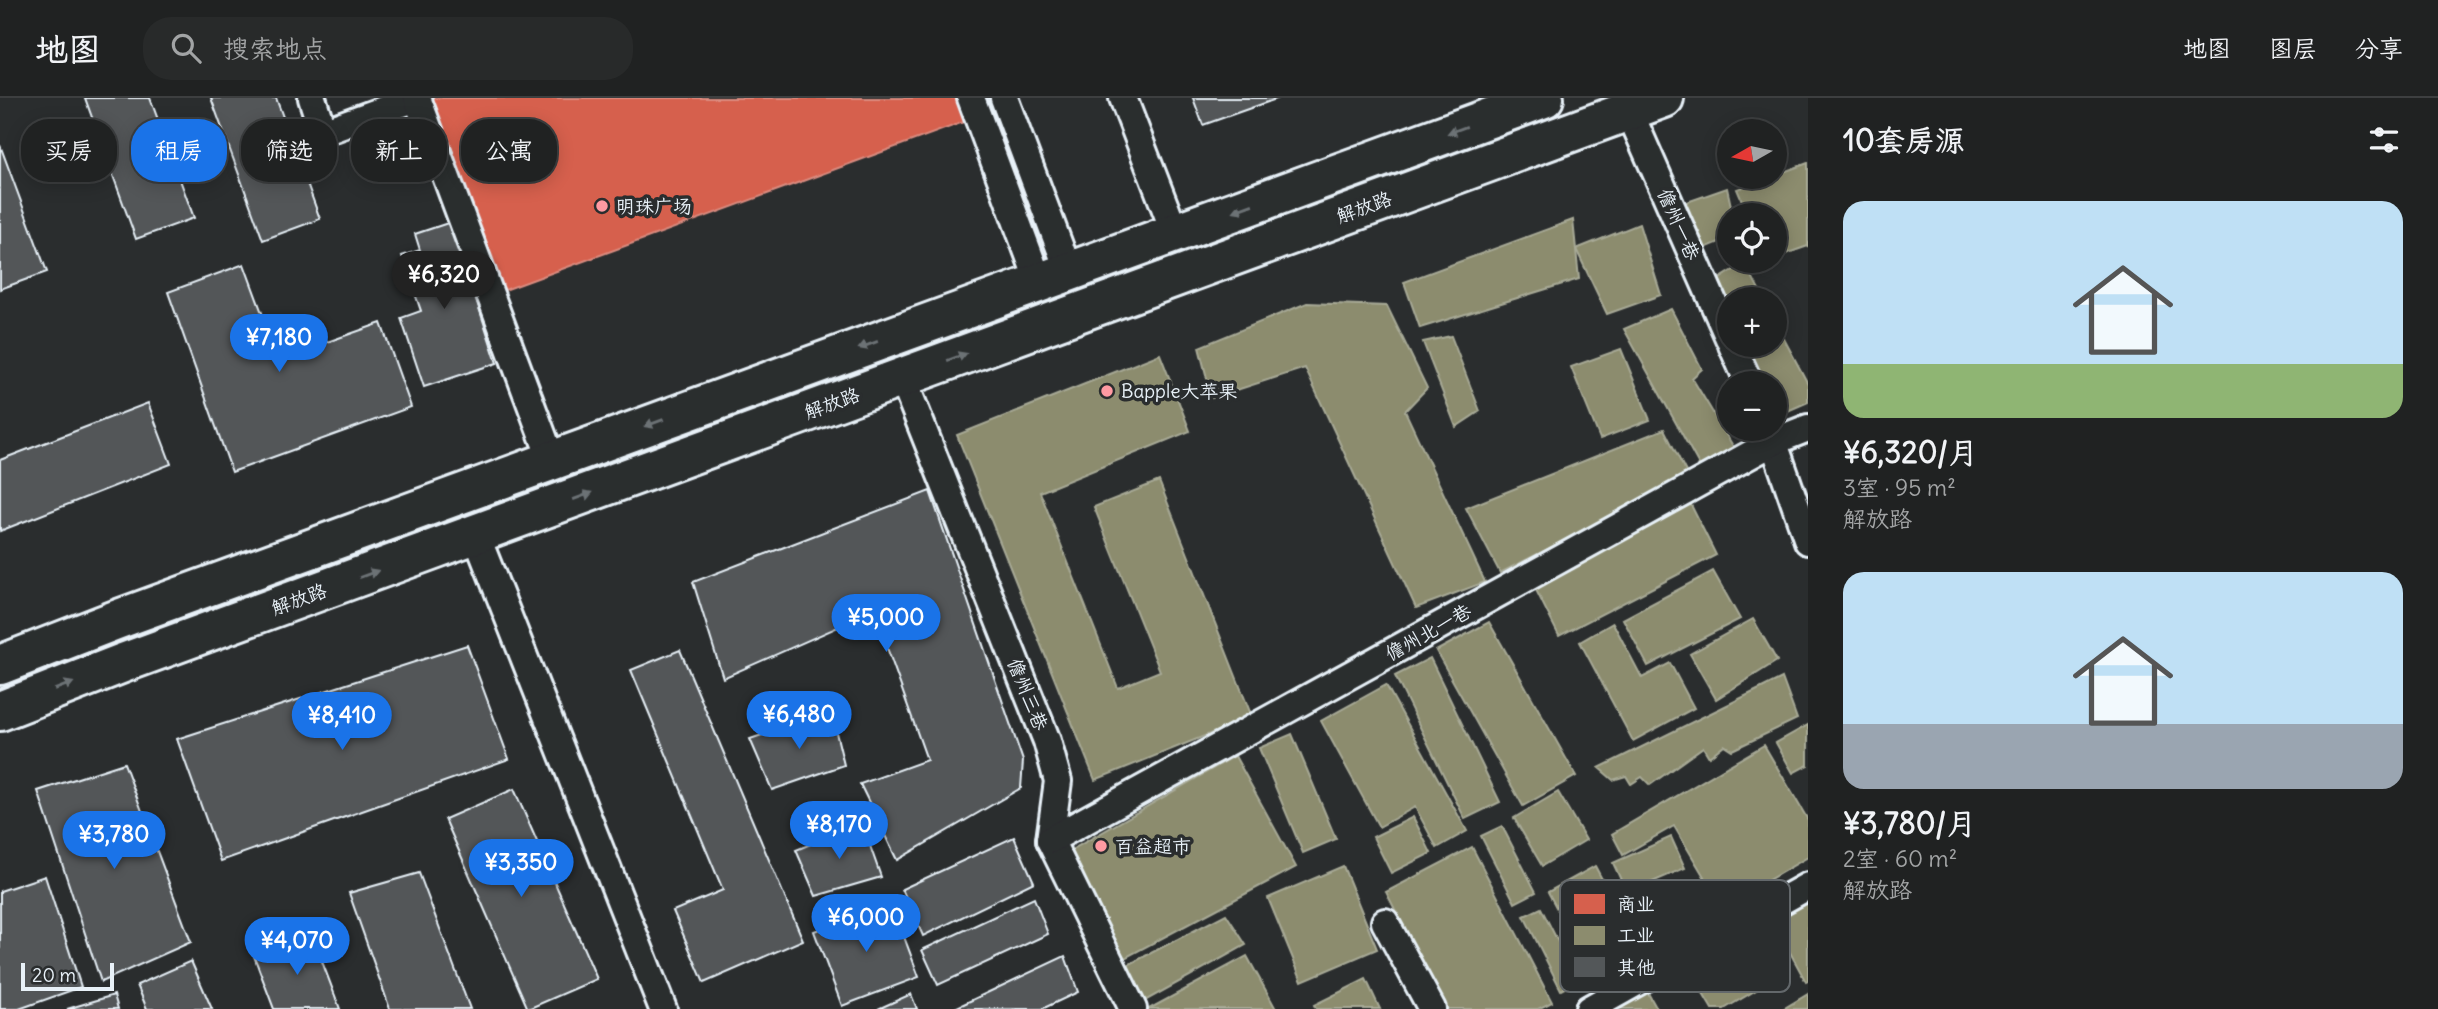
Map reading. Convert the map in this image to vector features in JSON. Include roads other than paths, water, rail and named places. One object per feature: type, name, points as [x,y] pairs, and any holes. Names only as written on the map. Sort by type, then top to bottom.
[{"type":"main road","points":[[0,665],[116,620],[1544,98]]},
{"type":"main road","name":"解放路","points":[[0,711],[123,663],[1664,98]]},
{"type":"street","points":[[312,98],[323,132],[417,98],[552,461]]},
{"type":"street","points":[[971,98],[1054,277]]},
{"type":"street","points":[[1004,98],[1054,277]]},
{"type":"street","points":[[1123,98],[1175,233]]},
{"type":"street","name":"儋州一巷","points":[[1629,111],[1717,311]]},
{"type":"street","name":"儋州三巷","points":[[902,377],[1047,741],[1058,781],[1050,840]]},
{"type":"street","name":"儋州北一巷","points":[[1787,432],[1808,428]]},
{"type":"street","name":"儋州北一巷","points":[[1050,840],[1761,441]]},
{"type":"street","points":[[1774,441],[1808,541]]},
{"type":"street","points":[[476,535],[663,1009]]},
{"type":"street","points":[[1050,840],[1133,1009]]},
{"type":"street","points":[[1790,896],[1808,886]]},
{"type":"street","points":[[1385,922],[1432,1009]]},
{"type":"street","points":[[1589,1009],[1619,992]]},
{"type":"place","name":"明珠广场","points":[[602,206]]},
{"type":"place","name":"Bapple大苹果","points":[[1107,391]]},
{"type":"place","name":"百益超市","points":[[1101,846]]}]
